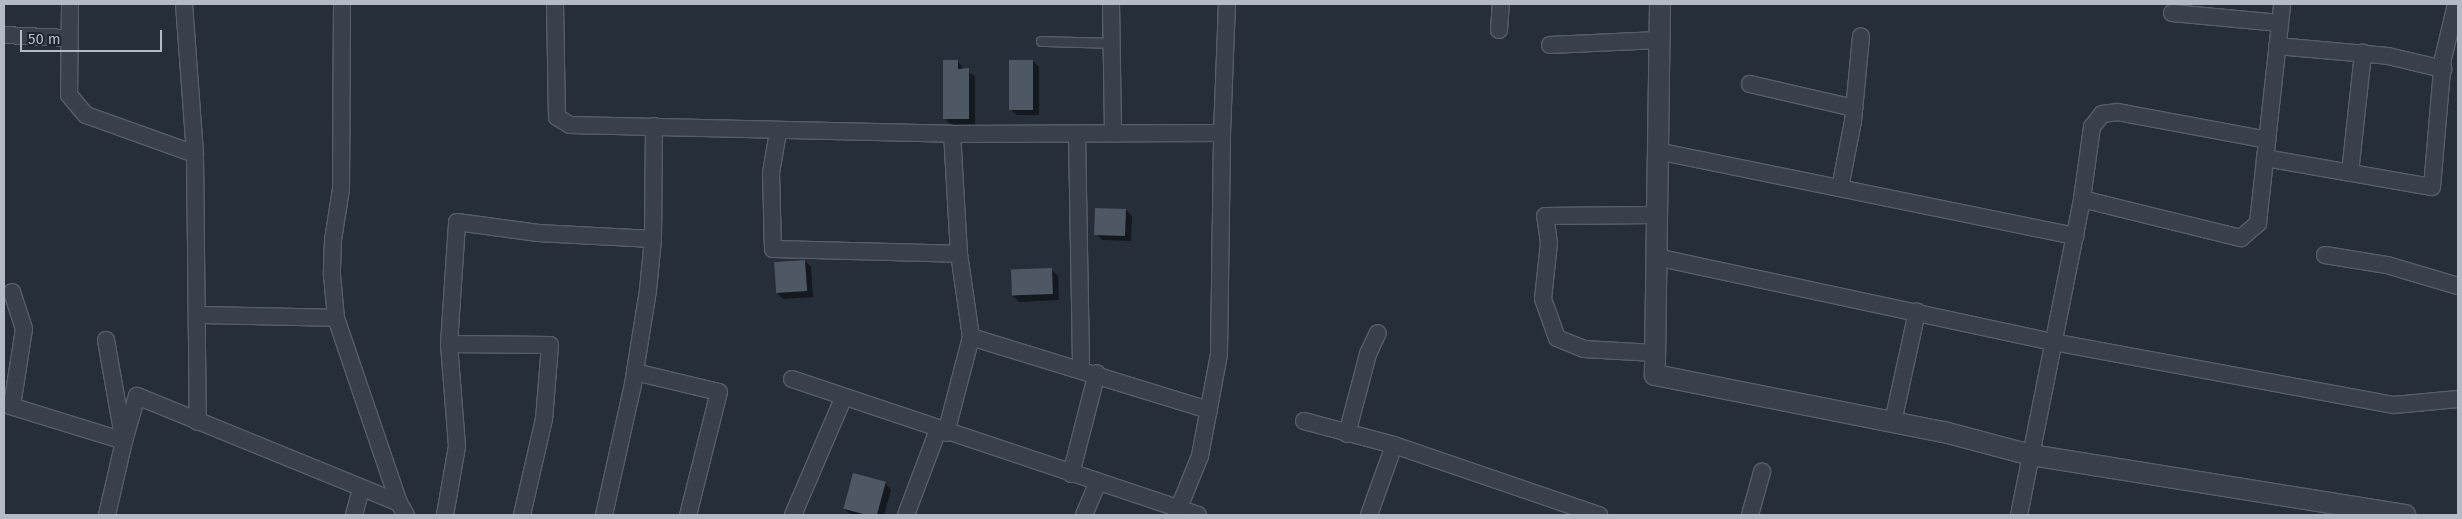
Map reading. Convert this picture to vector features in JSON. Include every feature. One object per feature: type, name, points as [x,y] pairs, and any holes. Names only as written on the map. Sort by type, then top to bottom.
[{"type":"street","points":[[70,4],[68,38],[69,95],[86,115],[195,154]]},
{"type":"street","points":[[184,4],[195,154],[198,422]]},
{"type":"street","points":[[342,4],[341,189],[333,240],[332,275],[336,318],[402,509]]},
{"type":"street","points":[[555,4],[557,116],[570,125],[654,126],[778,132],[952,134],[1222,133]]},
{"type":"street","points":[[1111,4],[1114,133]]},
{"type":"street","points":[[1177,512],[1200,456],[1219,354],[1222,133],[1227,4]]},
{"type":"street","points":[[1499,30],[1501,4]]},
{"type":"street","points":[[1660,4],[1655,375],[1893,422],[2031,455],[2405,515]]},
{"type":"street","points":[[2082,199],[2241,238],[2258,223],[2282,4]]},
{"type":"street","points":[[2265,158],[2432,187],[2443,68],[2456,4]]},
{"type":"street","points":[[2172,13],[2280,23]]},
{"type":"street","points":[[4,35],[68,38]]},
{"type":"street","points":[[1840,188],[1854,108],[1861,36]]},
{"type":"street","points":[[1550,45],[1659,40]]},
{"type":"street","points":[[2277,46],[2363,53],[2443,68]]},
{"type":"street","points":[[2350,173],[2363,53]]},
{"type":"street","points":[[1750,84],[1854,108]]},
{"type":"street","points":[[2019,515],[2082,199],[2092,127],[2102,114],[2118,112],[2267,140]]},
{"type":"street","points":[[604,515],[635,372],[653,239],[654,126]]},
{"type":"street","points":[[778,132],[770,173],[773,249],[959,254]]},
{"type":"street","points":[[906,515],[942,432],[971,337],[959,254],[952,134]]},
{"type":"street","points":[[1071,474],[1089,371],[1077,134]]},
{"type":"street","points":[[1658,151],[2075,236]]},
{"type":"street","points":[[1655,353],[1584,349],[1557,338],[1543,299],[1549,244],[1545,216],[1657,215]]},
{"type":"street","points":[[446,515],[457,446],[449,344],[457,222],[538,233],[653,239]]},
{"type":"street","points":[[2325,255],[2386,264],[2458,286]]},
{"type":"street","points":[[1656,257],[2053,342],[2394,405],[2458,399]]},
{"type":"street","points":[[12,292],[24,329],[8,405],[124,441]]},
{"type":"street","points":[[1893,422],[1917,312]]},
{"type":"street","points":[[198,315],[336,318]]},
{"type":"street","points":[[1347,434],[1368,354],[1378,333]]},
{"type":"street","points":[[971,337],[1089,371],[1209,410]]},
{"type":"street","points":[[106,340],[124,441]]},
{"type":"street","points":[[449,344],[550,345],[544,419],[522,515]]},
{"type":"street","points":[[635,372],[719,392],[688,515]]},
{"type":"street","points":[[792,379],[844,399],[942,432],[1098,482],[1177,512],[1198,515]]},
{"type":"street","points":[[107,515],[124,441],[137,396],[361,489],[402,509]]},
{"type":"street","points":[[793,515],[844,399]]},
{"type":"street","points":[[1304,421],[1394,445],[1599,515]]},
{"type":"street","points":[[1370,515],[1394,445]]},
{"type":"street","points":[[1750,515],[1762,472]]},
{"type":"street","points":[[1084,515],[1098,482]]},
{"type":"street","points":[[354,515],[361,489]]},
{"type":"lane","points":[[1041,41],[1112,43]]},
{"type":"building","points":[[943,60],[958,60],[958,69],[969,68],[969,119],[943,119]]},
{"type":"building","points":[[1009,60],[1033,60],[1033,110],[1009,110]]},
{"type":"building","points":[[1095,208],[1126,209],[1125,236],[1094,235]]},
{"type":"building","points":[[805,260],[807,291],[776,293],[774,262]]},
{"type":"building","points":[[1052,268],[1053,294],[1012,295],[1011,269]]},
{"type":"building","points":[[853,473],[886,482],[877,515],[867,515],[843,509]]}]
